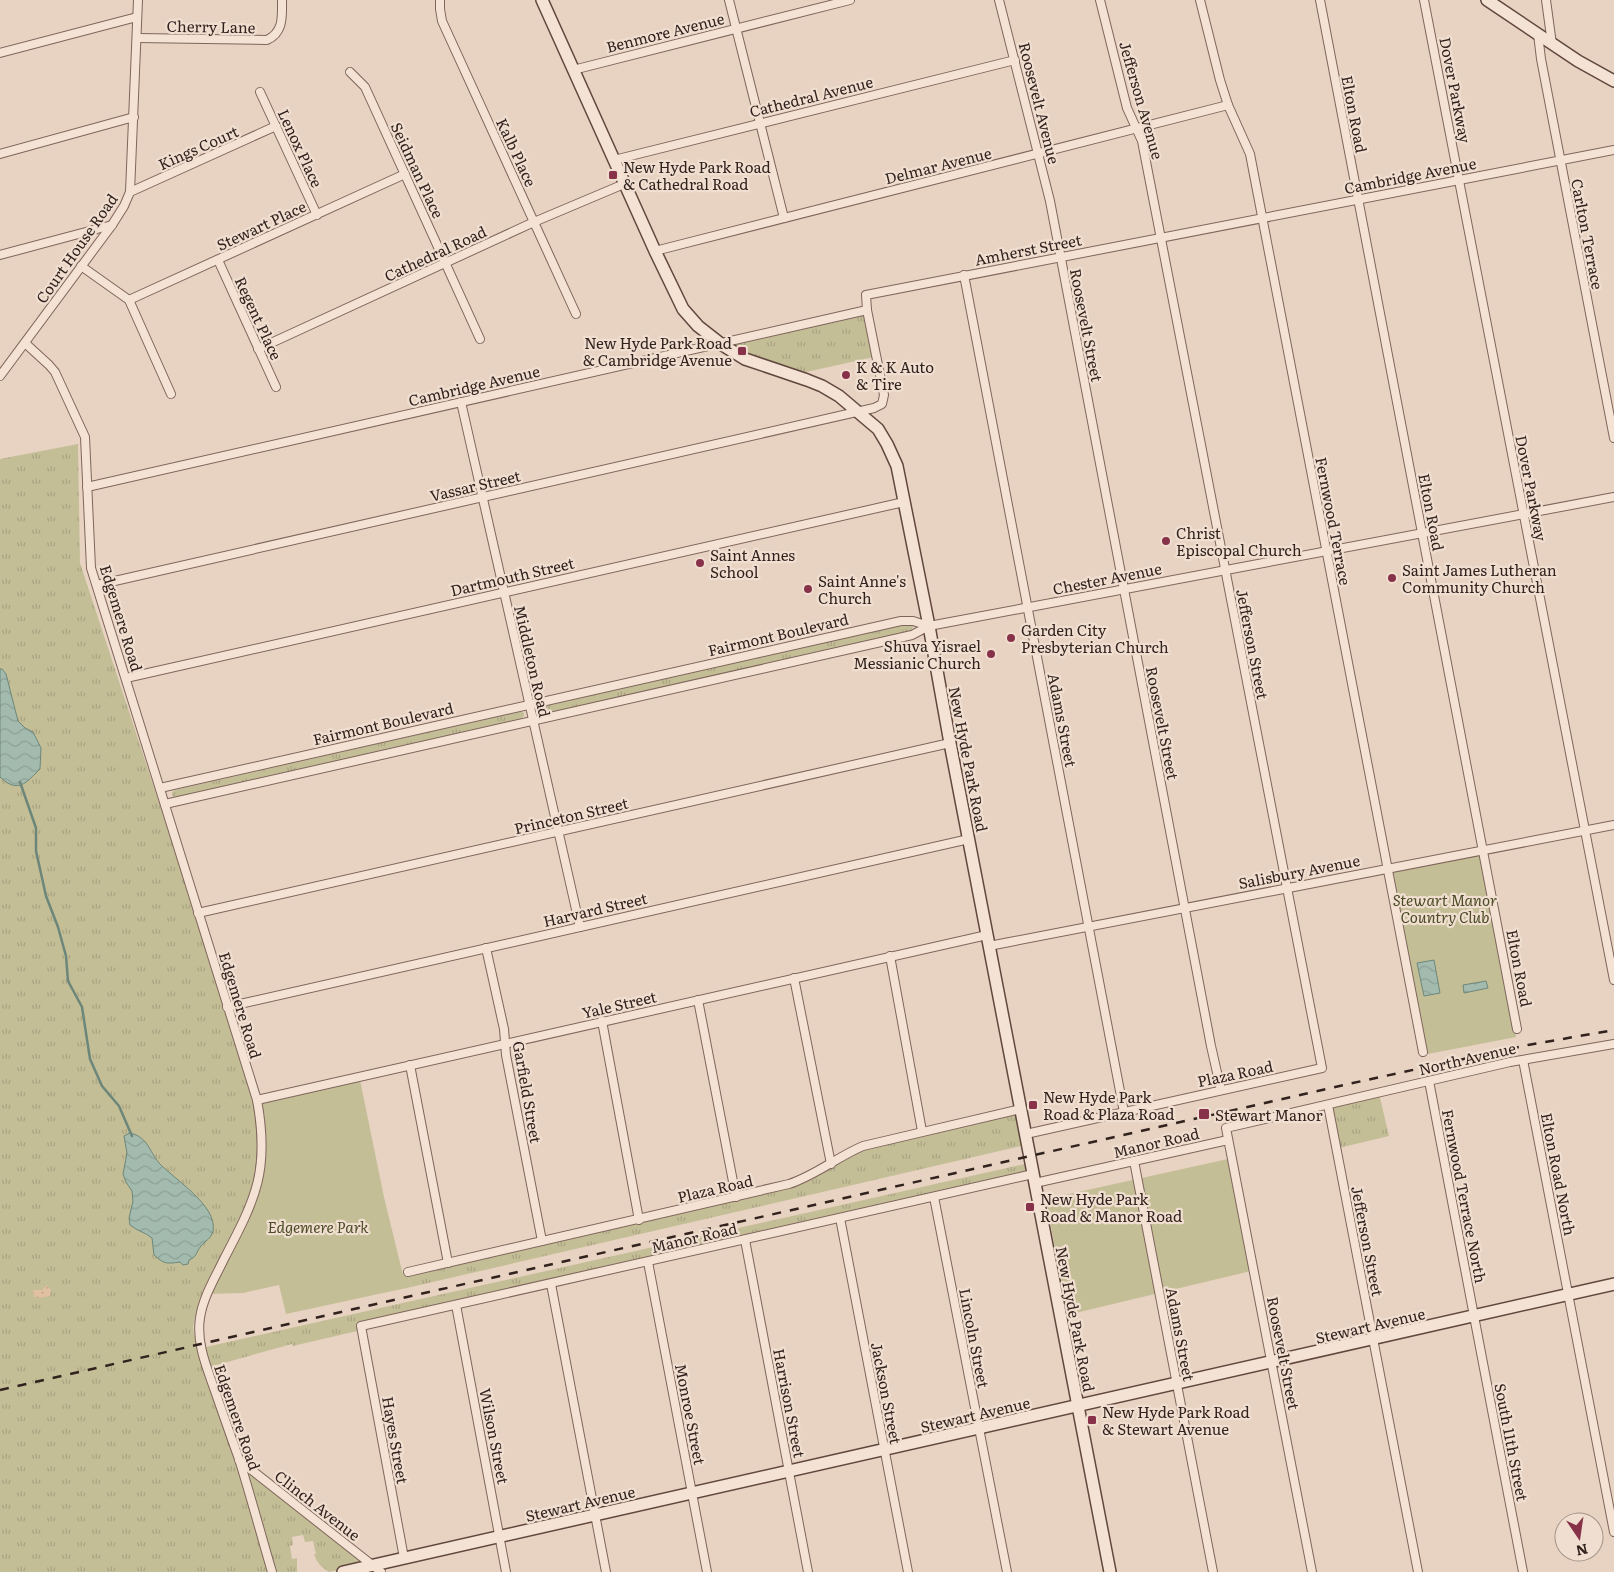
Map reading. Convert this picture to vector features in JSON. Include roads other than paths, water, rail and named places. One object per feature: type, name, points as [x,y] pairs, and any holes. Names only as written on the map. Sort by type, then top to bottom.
[{"type":"main road","name":"New Hyde Park Road","points":[[542,0],[654,251],[683,309],[698,326],[721,344],[754,363],[807,380],[839,396],[878,429],[897,466],[1110,1572]]},
{"type":"main road","points":[[1487,0],[1578,61],[1614,81]]},
{"type":"main road","name":"Stewart Avenue","points":[[343,1572],[376,1570],[404,1558],[1272,1363],[1614,1284]]},
{"type":"street","name":"Court House Road","points":[[0,376],[112,225],[130,192],[138,0]]},
{"type":"street","name":"Cherry Lane","points":[[137,38],[267,40],[280,30],[282,0]]},
{"type":"street","name":"Kalb Place","points":[[440,0],[442,21],[576,314]]},
{"type":"street","points":[[729,0],[784,218]]},
{"type":"street","name":"Benmore Avenue","points":[[573,70],[850,0]]},
{"type":"street","name":"Roosevelt Avenue","points":[[999,0],[1052,213]]},
{"type":"street","name":"Jefferson Avenue","points":[[1100,0],[1127,108],[1142,141],[1161,237]]},
{"type":"street","name":"Fernwood Terrace","points":[[1200,0],[1228,105],[1250,154],[1422,1052]]},
{"type":"street","name":"Elton Road","points":[[1320,0],[1517,1028]]},
{"type":"street","name":"Dover Parkway","points":[[1424,0],[1614,980]]},
{"type":"street","points":[[1546,0],[1552,44]]},
{"type":"street","points":[[0,53],[137,17]]},
{"type":"street","name":"Carlton Terrace","points":[[1538,34],[1541,59],[1614,438]]},
{"type":"street","name":"Cathedral Avenue","points":[[614,160],[1015,60]]},
{"type":"street","name":"Seidman Place","points":[[350,72],[365,87],[480,338]]},
{"type":"street","name":"Lenox Place","points":[[260,92],[317,214]]},
{"type":"street","name":"Delmar Avenue","points":[[654,251],[1228,105]]},
{"type":"street","points":[[0,154],[134,117]]},
{"type":"street","name":"Kings Court","points":[[130,192],[276,126]]},
{"type":"street","name":"Cambridge Avenue","points":[[1210,228],[1614,150]]},
{"type":"street","name":"Stewart Place","points":[[128,300],[405,174]]},
{"type":"street","name":"Cathedral Road","points":[[258,349],[534,222],[624,184]]},
{"type":"street","name":"Roosevelt Street","points":[[1052,213],[1184,907],[1221,1090]]},
{"type":"street","points":[[0,254],[112,225]]},
{"type":"street","name":"Amherst Street","points":[[867,310],[866,295],[1210,228]]},
{"type":"street","name":"Jefferson Street","points":[[1161,237],[1319,1056]]},
{"type":"street","name":"Regent Place","points":[[218,260],[276,387]]},
{"type":"street","points":[[81,266],[128,300],[171,394]]},
{"type":"street","name":"Adams Street","points":[[964,275],[1124,1112]]},
{"type":"street","name":"Cambridge Avenue","points":[[87,487],[867,310]]},
{"type":"street","name":"Vassar Street","points":[[97,585],[874,408],[882,404],[884,395],[867,310]]},
{"type":"street","name":"Edgemere Road","points":[[25,343],[50,365],[55,372],[84,437],[90,562],[256,1100],[263,1142],[259,1179],[247,1216],[204,1300],[199,1325],[200,1342],[205,1361],[239,1460],[272,1572]]},
{"type":"street","name":"Middleton Road","points":[[461,402],[580,926]]},
{"type":"street","name":"Chester Avenue","points":[[929,626],[1614,497]]},
{"type":"street","name":"Dartmouth Street","points":[[126,678],[904,502]]},
{"type":"street","name":"Fairmont Boulevard","points":[[160,788],[901,621],[914,621],[929,626]]},
{"type":"street","name":"Fairmont Boulevard","points":[[165,804],[912,635],[929,626]]},
{"type":"street","name":"Princeton Street","points":[[198,913],[950,743]]},
{"type":"street","name":"Salisbury Avenue","points":[[988,940],[1089,926],[1614,825]]},
{"type":"street","name":"Harvard Street","points":[[228,1007],[969,839]]},
{"type":"street","name":"Yale Street","points":[[256,1100],[890,956],[988,940]]},
{"type":"street","name":"Garfield Street","points":[[486,948],[504,1029],[542,1241]]},
{"type":"street","points":[[890,956],[922,1131]]},
{"type":"street","points":[[794,978],[831,1164]]},
{"type":"street","points":[[698,1000],[736,1197]]},
{"type":"street","points":[[602,1021],[639,1220]]},
{"type":"street","name":"North Avenue","points":[[1328,1104],[1523,1060],[1614,1044]]},
{"type":"street","name":"Plaza Road","points":[[1026,1134],[1322,1068],[1319,1056]]},
{"type":"street","name":"Elton Road North","points":[[1523,1060],[1614,1532]]},
{"type":"street","points":[[410,1065],[448,1262]]},
{"type":"street","name":"Fernwood Terrace North","points":[[1429,1081],[1474,1316]]},
{"type":"street","points":[[1228,1140],[1226,1128],[1328,1104]]},
{"type":"street","name":"Jefferson Street","points":[[1328,1104],[1418,1572]]},
{"type":"street","name":"Plaza Road","points":[[408,1272],[639,1220],[800,1180],[831,1164],[845,1154],[863,1146],[1021,1109]]},
{"type":"street","name":"Roosevelt Street","points":[[1228,1140],[1312,1572]]},
{"type":"street","name":"Manor Road","points":[[361,1326],[934,1197],[1134,1161],[1228,1140]]},
{"type":"street","name":"Adams Street","points":[[1134,1161],[1213,1572]]},
{"type":"street","name":"Lincoln Street","points":[[934,1197],[1007,1572]]},
{"type":"street","name":"Jackson Street","points":[[840,1218],[908,1572]]},
{"type":"street","name":"Harrison Street","points":[[745,1240],[808,1572]]},
{"type":"street","name":"Monroe Street","points":[[648,1262],[707,1572]]},
{"type":"street","points":[[551,1284],[606,1572]]},
{"type":"street","name":"Wilson Street","points":[[456,1305],[506,1572]]},
{"type":"street","name":"South 11th Street","points":[[1474,1316],[1522,1572]]},
{"type":"street","name":"Hayes Street","points":[[361,1326],[404,1558]]},
{"type":"street","name":"Clinch Avenue","points":[[239,1460],[376,1570]]},
{"type":"water","points":[[0,669],[6,674],[18,721],[25,728],[33,732],[41,748],[40,769],[22,785],[17,786],[6,782],[0,777]]},
{"type":"water","points":[[1434,960],[1440,993],[1424,996],[1417,963]]},
{"type":"water","points":[[1486,981],[1488,988],[1464,993],[1463,985]]},
{"type":"water","points":[[130,1133],[141,1138],[148,1145],[159,1163],[194,1194],[209,1212],[213,1222],[212,1234],[195,1256],[189,1260],[188,1264],[183,1265],[180,1262],[166,1263],[160,1260],[154,1255],[152,1238],[130,1225],[129,1218],[133,1201],[132,1191],[123,1174],[127,1153],[124,1136]]},
{"type":"waterway","points":[[20,782],[36,828],[36,851],[46,896],[58,927],[66,956],[68,981],[82,1007],[90,1059],[102,1086],[119,1106],[132,1136]]},
{"type":"railway","points":[[0,1390],[1362,1081],[1528,1045],[1614,1030]]},
{"type":"place","name":"New Hyde Park Road & Cathedral Road","points":[[613,175]]},
{"type":"place","name":"New Hyde Park Road & Cambridge Avenue","points":[[742,351]]},
{"type":"place","name":"K & K Auto & Tire","points":[[846,375]]},
{"type":"place","name":"Christ Episcopal Church","points":[[1166,541]]},
{"type":"place","name":"Saint Annes School","points":[[700,563]]},
{"type":"place","name":"Saint James Lutheran Community Church","points":[[1392,578]]},
{"type":"place","name":"Saint Anne's Church","points":[[808,589]]},
{"type":"place","name":"Garden City Presbyterian Church","points":[[1011,638]]},
{"type":"place","name":"Shuva Yisrael Messianic Church","points":[[991,654]]},
{"type":"place","name":"New Hyde Park Road & Plaza Road","points":[[1033,1105]]},
{"type":"place","name":"Stewart Manor","points":[[1204,1114]]},
{"type":"place","name":"New Hyde Park Road & Manor Road","points":[[1030,1207]]},
{"type":"place","name":"New Hyde Park Road & Stewart Avenue","points":[[1092,1420]]},
{"type":"park label","name":"Stewart Manor Country Club","points":[[1445,908]]},
{"type":"park label","name":"Edgemere Park","points":[[318,1226]]}]
